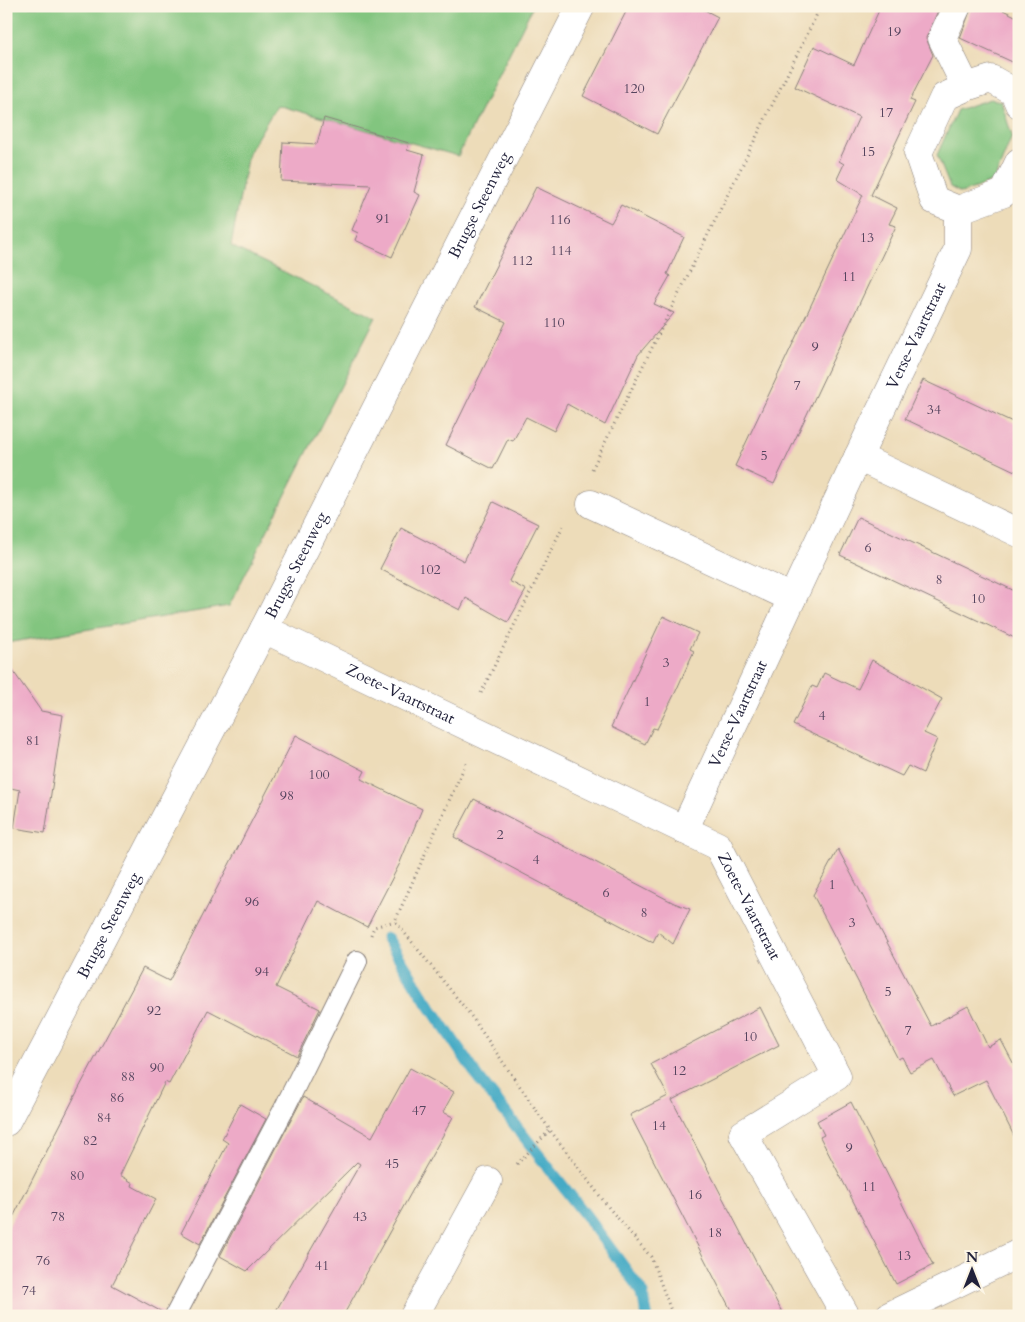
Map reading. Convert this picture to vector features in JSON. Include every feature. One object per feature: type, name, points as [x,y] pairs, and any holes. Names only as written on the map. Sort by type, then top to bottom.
[{"type":"street","name":"Brugse Steenweg","points":[[6,1122],[264,629],[581,6]]},
{"type":"street","points":[[957,6],[942,38],[966,87]]},
{"type":"street","points":[[1019,104],[1014,92],[991,80],[966,87],[944,97],[918,153],[934,200],[958,210],[1004,193],[1019,162]]},
{"type":"street","name":"Verse-Vaartstraat","points":[[684,830],[858,457],[958,249],[958,210]]},
{"type":"street","points":[[858,457],[1019,533]]},
{"type":"street","points":[[591,504],[792,598]]},
{"type":"street","name":"Zoete-Vaartstraat","points":[[264,629],[718,846],[837,1076],[743,1134],[846,1316]]},
{"type":"street","points":[[414,1316],[488,1181]]},
{"type":"street","points":[[888,1316],[1019,1253]]},
{"type":"lane","points":[[176,1316],[283,1111],[357,961]]},
{"type":"path","points":[[591,470],[821,6]]},
{"type":"path","points":[[565,523],[475,729],[467,760],[394,921],[469,1013],[550,1130],[609,1208],[651,1257],[673,1316]]},
{"type":"path","points":[[520,1163],[550,1130]]},
{"type":"green space","points":[[6,6],[533,6],[458,156],[277,105],[248,153],[231,246],[376,317],[229,606],[6,643]]},
{"type":"green space","points":[[990,99],[1001,101],[1012,136],[994,181],[961,193],[950,187],[937,155],[957,110]]},
{"type":"building","points":[[629,6],[697,6],[718,17],[657,134],[583,96]]},
{"type":"building","points":[[881,6],[940,6],[926,38],[933,55],[910,100],[915,102],[871,195],[897,208],[889,224],[896,226],[774,484],[735,466],[863,195],[837,179],[844,164],[839,161],[859,117],[795,87],[814,46],[854,65]]},
{"type":"building","points":[[972,6],[995,6],[1019,18],[1019,65],[960,38]]},
{"type":"building","points":[[324,118],[409,143],[407,150],[424,155],[414,192],[420,195],[392,257],[355,240],[358,233],[352,230],[371,185],[281,181],[283,142],[317,144]]},
{"type":"building","points":[[536,187],[611,223],[621,205],[684,237],[667,274],[670,276],[654,304],[674,313],[638,355],[605,425],[567,404],[554,431],[526,417],[513,441],[508,439],[493,469],[446,445],[506,322],[475,307]]},
{"type":"building","points":[[923,380],[1019,425],[1019,473],[905,419]]},
{"type":"building","points":[[493,502],[538,524],[509,581],[526,590],[508,622],[466,598],[460,610],[380,569],[401,528],[464,561]]},
{"type":"building","points":[[858,517],[1019,593],[1019,640],[840,555]]},
{"type":"building","points":[[663,616],[698,633],[690,649],[694,651],[676,691],[657,729],[653,728],[645,744],[611,727]]},
{"type":"building","points":[[872,660],[942,699],[924,733],[937,739],[923,773],[908,766],[902,776],[793,725],[812,686],[817,688],[824,673],[858,689]]},
{"type":"building","points":[[6,661],[41,711],[63,715],[45,833],[14,828],[20,790],[6,787]]},
{"type":"building","points":[[296,735],[365,771],[361,779],[422,809],[399,865],[367,927],[318,901],[276,987],[320,1009],[297,1056],[208,1010],[169,1084],[165,1082],[120,1175],[133,1183],[132,1186],[156,1199],[112,1285],[164,1313],[163,1316],[6,1316],[6,1231],[143,968],[169,981]]},
{"type":"building","points":[[474,799],[674,903],[690,909],[673,944],[658,932],[653,942],[650,941],[454,837]]},
{"type":"building","points":[[838,849],[931,1026],[968,1006],[988,1047],[1001,1040],[1019,1074],[1019,1146],[986,1080],[953,1096],[934,1060],[910,1072],[902,1057],[898,1059],[813,895]]},
{"type":"building","points":[[760,1007],[779,1045],[672,1100],[784,1316],[734,1316],[630,1115],[668,1096],[651,1064]]},
{"type":"building","points":[[410,1068],[454,1092],[443,1112],[453,1117],[343,1316],[273,1316],[360,1164],[357,1162],[247,1271],[220,1256],[303,1097],[372,1137]]},
{"type":"building","points":[[851,1102],[933,1265],[896,1284],[820,1137],[824,1135],[817,1121]]},
{"type":"building","points":[[240,1104],[266,1119],[200,1244],[181,1233],[228,1143],[222,1139]]},
{"type":"waterway","points":[[387,938],[421,993],[480,1080],[587,1217],[642,1292],[647,1316]]}]
